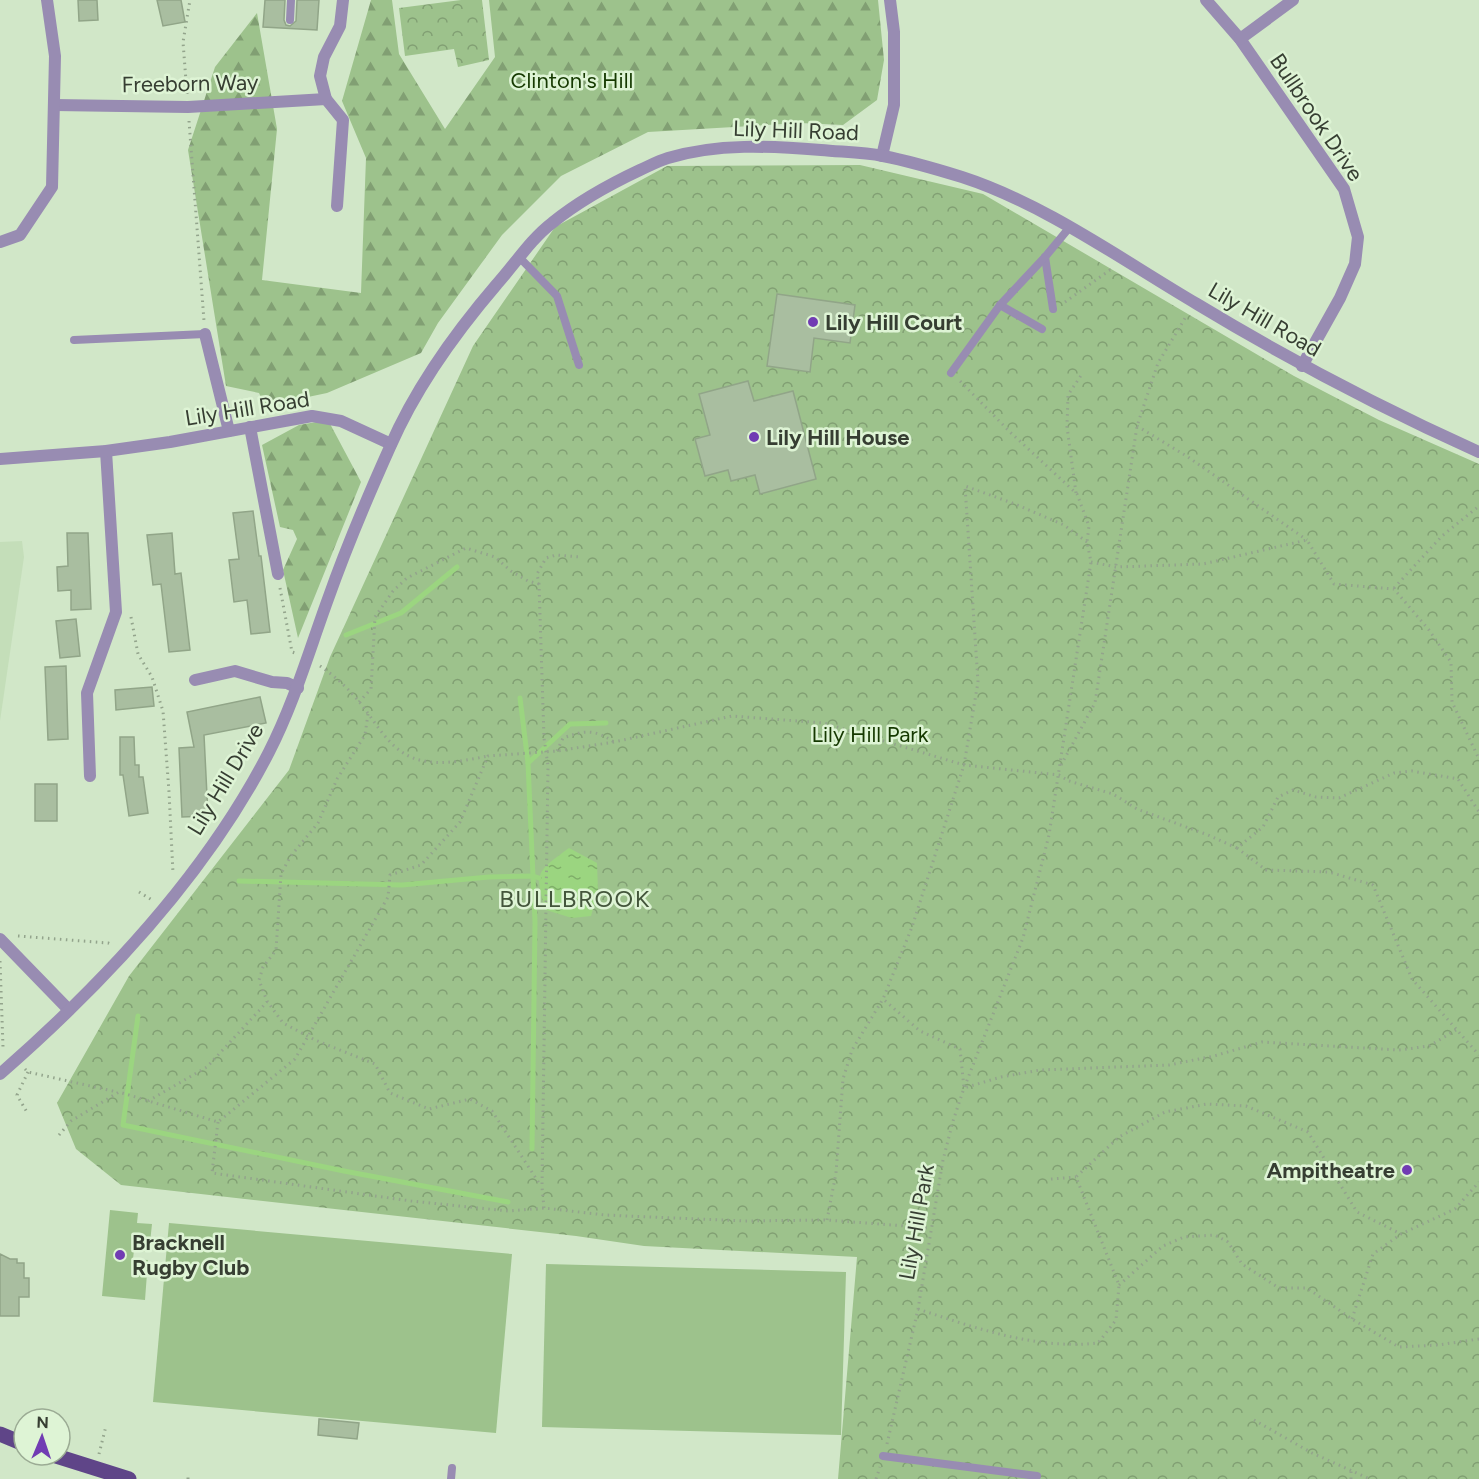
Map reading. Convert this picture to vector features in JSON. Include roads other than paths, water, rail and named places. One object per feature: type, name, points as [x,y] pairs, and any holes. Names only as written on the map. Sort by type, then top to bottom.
[{"type":"main road","points":[[72,1461],[129,1479]]},
{"type":"street","points":[[0,242],[20,234],[52,187],[55,56],[47,0]]},
{"type":"street","points":[[337,206],[343,120],[326,99],[320,76],[324,57],[340,26],[343,0]]},
{"type":"street","points":[[882,156],[894,105],[894,32],[890,0]]},
{"type":"street","name":"Bullbrook Drive","points":[[1206,0],[1240,39],[1344,189],[1358,237],[1355,264],[1340,298],[1302,366]]},
{"type":"street","points":[[1240,39],[1293,0]]},
{"type":"street","name":"Freeborn Way","points":[[55,105],[188,107],[326,99]]},
{"type":"street","name":"Lily Hill Road","points":[[0,459],[105,451],[312,416],[341,421],[391,444],[439,359],[482,302],[547,226],[599,189],[667,158],[724,148],[768,146],[882,156],[959,176],[987,186],[1069,228],[1302,366],[1401,417],[1479,452]]},
{"type":"street","points":[[205,334],[229,431]]},
{"type":"street","points":[[250,427],[278,574]]},
{"type":"street","name":"Lily Hill Drive","points":[[0,1074],[69,1010],[152,922],[195,869],[252,783],[298,688],[328,598],[391,444]]},
{"type":"street","points":[[90,776],[87,693],[116,612],[105,451]]},
{"type":"street","points":[[195,680],[236,671],[272,682],[287,683],[298,688]]},
{"type":"street","points":[[5,937],[69,1010]]},
{"type":"lane","points":[[290,20],[291,0]]},
{"type":"lane","points":[[951,373],[1000,305],[1069,228]]},
{"type":"lane","points":[[1045,257],[1053,309]]},
{"type":"lane","points":[[520,258],[557,296],[579,364]]},
{"type":"lane","points":[[1000,305],[1042,328]]},
{"type":"lane","points":[[74,340],[205,334]]},
{"type":"lane","points":[[883,1456],[1037,1476]]},
{"type":"lane","points":[[451,1479],[453,1468]]},
{"type":"water","points":[[569,848],[597,863],[598,891],[591,916],[572,918],[546,910],[540,887],[541,873],[550,862]]},
{"type":"waterway","points":[[346,635],[401,613],[457,567]]},
{"type":"waterway","points":[[520,698],[528,763],[535,922],[532,1149]]},
{"type":"waterway","points":[[528,763],[570,724],[606,723]]},
{"type":"waterway","points":[[239,881],[402,885],[489,877],[533,876],[539,878]]},
{"type":"waterway","points":[[138,1016],[123,1125],[508,1202]]},
{"type":"place","name":"Lily Hill Court","points":[[813,322]]},
{"type":"place","name":"Lily Hill House","points":[[754,437]]},
{"type":"place","name":"Ampitheatre","points":[[1407,1170]]},
{"type":"place","name":"Bracknell Rugby Club","points":[[120,1255]]},
{"type":"district","name":"BULLBROOK","points":[[575,899]]},
{"type":"park label","name":"Clinton's Hill","points":[[572,80]]},
{"type":"park label","name":"Lily Hill Park","points":[[870,734]]}]
